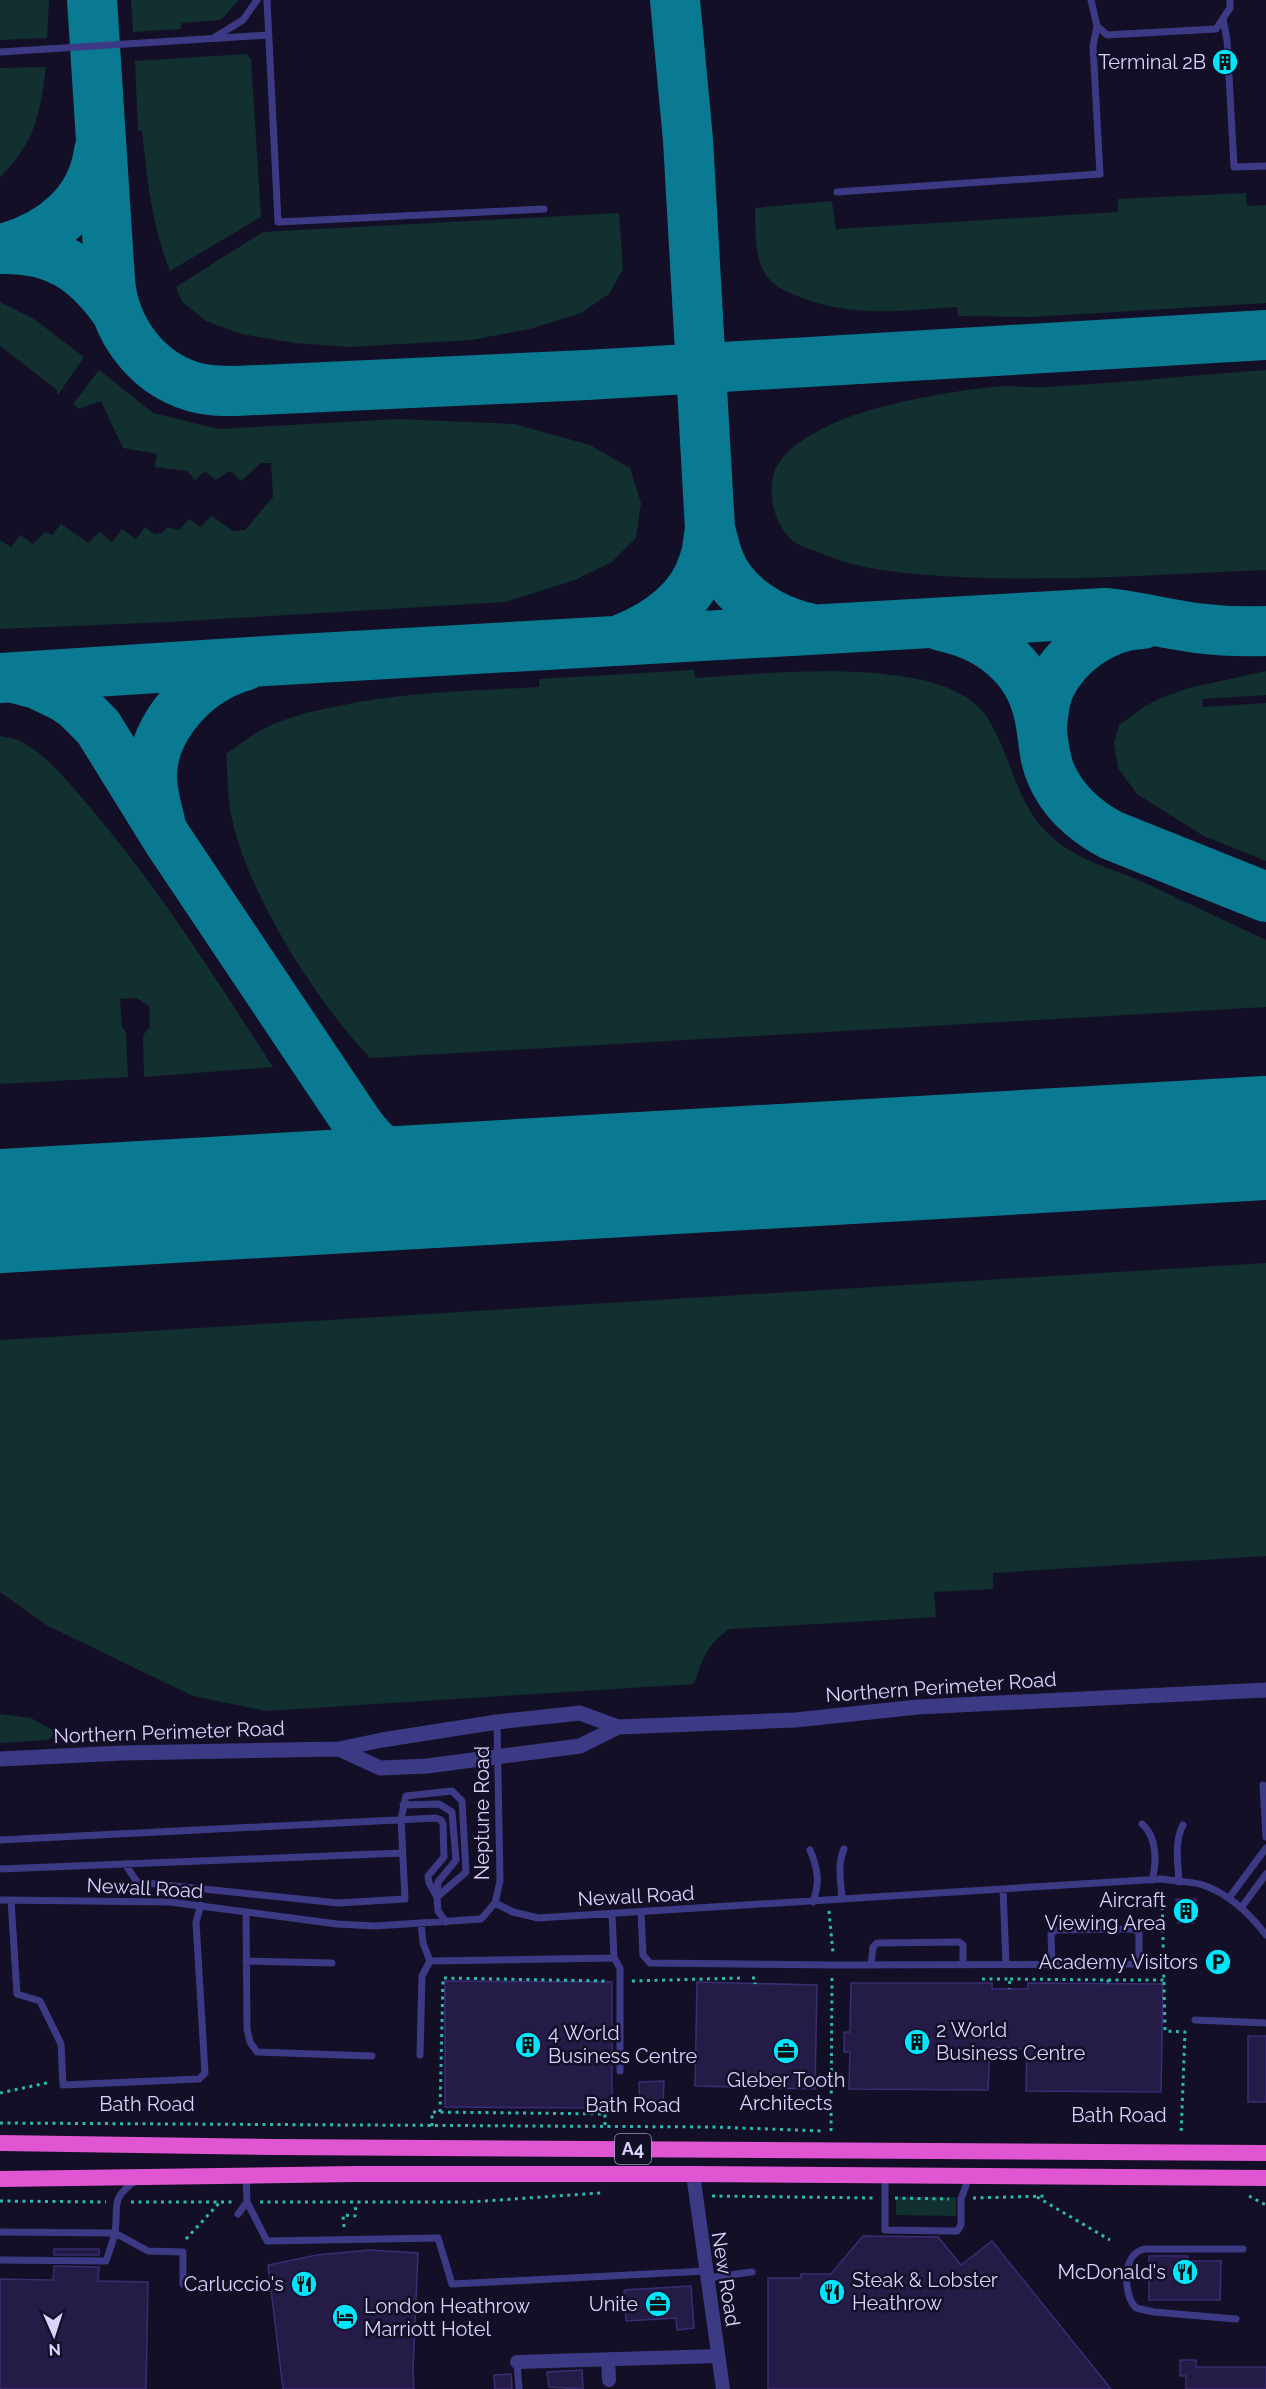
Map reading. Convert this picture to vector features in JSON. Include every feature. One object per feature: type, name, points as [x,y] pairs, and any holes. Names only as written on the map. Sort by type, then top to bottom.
[{"type":"highway","name":"Bath Road","points":[[0,2143],[275,2147],[1266,2153]]},
{"type":"highway","name":"A4","points":[[0,2179],[693,2174],[1265,2180]]},
{"type":"street","name":"Northern Perimeter Road","points":[[0,1759],[123,1753],[339,1749],[497,1722],[580,1713],[618,1727],[795,1720],[918,1707],[1266,1690]]},
{"type":"street","name":"Northern Perimeter Road","points":[[339,1749],[380,1768],[427,1766],[580,1746],[618,1727]]},
{"type":"street","name":"New Road","points":[[693,2174],[723,2389]]},
{"type":"street","points":[[517,2362],[718,2356]]},
{"type":"street","points":[[608,2359],[609,2380]]},
{"type":"lane","points":[[211,39],[243,20],[257,0]]},
{"type":"lane","points":[[267,0],[278,222],[543,209]]},
{"type":"lane","points":[[837,192],[1100,174],[1093,46],[1097,26],[1091,0]]},
{"type":"lane","points":[[1097,26],[1107,35],[1216,29],[1230,8],[1230,0]]},
{"type":"lane","points":[[1223,19],[1227,40],[1234,167],[1266,166]]},
{"type":"lane","points":[[0,52],[268,35]]},
{"type":"lane","name":"Neptune Road","points":[[495,1903],[500,1881],[497,1722]]},
{"type":"lane","points":[[1263,1785],[1266,1837]]},
{"type":"lane","points":[[125,1864],[137,1882],[338,1903],[405,1899],[401,1819],[406,1796],[452,1791],[462,1801],[466,1872],[437,1897]]},
{"type":"lane","points":[[403,1805],[439,1804],[452,1812],[456,1860],[438,1882],[437,1897],[438,1911],[446,1922]]},
{"type":"lane","points":[[0,1840],[436,1818],[443,1824],[444,1857],[428,1876],[429,1883],[437,1897]]},
{"type":"lane","points":[[1142,1824],[1146,1827],[1153,1842],[1157,1866],[1156,1880]]},
{"type":"lane","points":[[1179,1882],[1177,1851],[1179,1833],[1183,1825]]},
{"type":"lane","points":[[1229,1898],[1266,1848]]},
{"type":"lane","points":[[843,1899],[840,1857],[844,1849]]},
{"type":"lane","points":[[810,1850],[816,1864],[819,1886],[813,1902]]},
{"type":"lane","points":[[0,1869],[402,1853]]},
{"type":"lane","points":[[1241,1908],[1266,1874]]},
{"type":"lane","name":"Newall Road","points":[[0,1900],[170,1902],[337,1924],[375,1926],[481,1919],[495,1903],[513,1912],[537,1918],[1156,1880],[1203,1885],[1229,1898],[1266,1935]]},
{"type":"lane","points":[[1003,1888],[1006,1964]]},
{"type":"lane","points":[[11,1900],[17,1994],[40,2001],[61,2044],[63,2085],[198,2079],[205,2073],[196,1922],[201,1905]]},
{"type":"lane","points":[[246,1912],[247,2029],[250,2042],[257,2052],[372,2056]]},
{"type":"lane","points":[[641,1913],[643,1955],[650,1963],[832,1965],[1139,1964],[1139,1933],[1134,1929],[1055,1930],[1051,1934],[1052,1964]]},
{"type":"lane","points":[[612,1915],[614,1958],[620,1968],[620,2071]]},
{"type":"lane","points":[[420,2055],[422,1976],[430,1961],[423,1943],[421,1923]]},
{"type":"lane","points":[[871,1965],[873,1947],[877,1943],[912,1942],[960,1942],[963,1945],[963,1963]]},
{"type":"lane","points":[[430,1961],[614,1958]]},
{"type":"lane","points":[[246,1961],[332,1963]]},
{"type":"lane","points":[[1195,2020],[1266,2023]]},
{"type":"lane","points":[[246,2176],[247,2202],[267,2241],[438,2238],[452,2283],[752,2272]]},
{"type":"lane","points":[[885,2176],[885,2230],[949,2231],[957,2231],[961,2225],[961,2199],[969,2177]]},
{"type":"lane","points":[[0,2260],[106,2261],[115,2233],[116,2202],[122,2190],[139,2178]]},
{"type":"lane","points":[[238,2214],[247,2202]]},
{"type":"lane","points":[[0,2232],[115,2233],[148,2251],[183,2252],[183,2284]]},
{"type":"lane","points":[[1236,2319],[1154,2313],[1136,2308],[1128,2296],[1128,2267],[1132,2256],[1144,2249],[1243,2249]]},
{"type":"lane","points":[[517,2362],[519,2389]]},
{"type":"path","points":[[977,1979],[1108,1982],[1165,1980],[1156,1880]]},
{"type":"path","points":[[828,1900],[832,1965]]},
{"type":"path","name":"Bath Road","points":[[0,2122],[714,2127],[831,2132],[832,1965]]},
{"type":"path","points":[[440,2112],[443,1978],[529,1981],[755,1978],[755,1984]]},
{"type":"path","points":[[1009,1989],[1010,1979]]},
{"type":"path","name":"Bath Road","points":[[1165,1980],[1166,2031],[1185,2032],[1181,2136],[1170,2137]]},
{"type":"path","points":[[0,2093],[63,2079]]},
{"type":"path","points":[[432,2126],[432,2112],[605,2114],[605,2126]]},
{"type":"path","points":[[356,2203],[470,2202],[610,2193]]},
{"type":"path","points":[[710,2196],[961,2199],[1037,2197],[1055,2194]]},
{"type":"path","points":[[1244,2195],[1266,2205]]},
{"type":"path","points":[[1037,2197],[1110,2240]]},
{"type":"path","points":[[0,2201],[104,2202]]},
{"type":"path","points":[[175,2252],[220,2202]]},
{"type":"green space","points":[[0,0],[49,0],[47,38],[0,40]]},
{"type":"green space","points":[[131,0],[239,0],[221,20],[181,23],[181,29],[133,32]]},
{"type":"green space","points":[[247,54],[251,59],[261,217],[170,271],[155,220],[142,131],[138,131],[135,61]]},
{"type":"green space","points":[[46,67],[34,127],[21,152],[0,177],[0,68]]},
{"type":"green space","points":[[1246,193],[1247,206],[1266,205],[1266,303],[1031,317],[958,316],[957,307],[895,311],[837,308],[797,296],[778,287],[764,271],[756,245],[755,208],[832,201],[836,229],[1118,212],[1118,199]]},
{"type":"green space","points":[[619,213],[623,269],[609,294],[581,313],[530,329],[471,340],[349,347],[295,343],[241,334],[206,321],[182,302],[176,287],[263,232]]},
{"type":"green space","points":[[0,302],[34,319],[84,357],[58,395],[56,389],[0,346]]},
{"type":"green space","points":[[99,370],[153,413],[219,429],[398,419],[514,424],[590,445],[630,468],[641,503],[636,538],[612,562],[575,580],[505,602],[169,622],[0,629],[0,540],[11,547],[20,535],[33,544],[45,532],[52,535],[61,524],[88,543],[100,532],[112,542],[122,529],[136,539],[145,527],[154,534],[162,533],[168,527],[179,530],[189,519],[201,527],[211,516],[233,531],[245,530],[273,497],[271,463],[261,463],[241,481],[230,471],[216,480],[205,471],[195,480],[187,471],[155,467],[157,454],[123,448],[101,401],[79,409],[73,404]]},
{"type":"green space","points":[[1266,370],[1266,570],[1036,579],[905,573],[852,564],[802,546],[787,535],[775,512],[772,494],[773,477],[787,453],[828,426],[871,410],[919,398],[988,387],[1074,385]]},
{"type":"green space","points":[[694,670],[695,678],[806,671],[894,675],[933,683],[965,696],[987,717],[1031,812],[1054,839],[1075,854],[1143,882],[1266,940],[1266,1007],[370,1058],[306,976],[267,910],[251,877],[231,814],[226,754],[256,733],[284,720],[359,702],[436,693],[539,687],[539,679]]},
{"type":"green space","points":[[1266,671],[1266,695],[1202,699],[1203,707],[1266,703],[1266,861],[1204,836],[1137,794],[1118,768],[1114,743],[1119,725],[1145,706],[1161,698],[1189,688]]},
{"type":"green space","points":[[0,736],[20,741],[49,762],[114,836],[185,933],[273,1067],[144,1077],[143,1035],[150,1027],[149,1006],[136,998],[120,999],[122,1027],[126,1032],[128,1077],[0,1084]]},
{"type":"green space","points":[[1266,1263],[1266,1556],[993,1573],[993,1589],[934,1592],[936,1617],[730,1629],[710,1646],[694,1684],[266,1711],[193,1696],[48,1626],[0,1592],[0,1340]]},
{"type":"green space","points":[[0,1714],[31,1718],[56,1732],[48,1740],[0,1743]]},
{"type":"green space","points":[[896,2197],[956,2197],[956,2216],[896,2215]]},
{"type":"building","name":"Aircraft Viewing Area","points":[[1176,1899],[1196,1899],[1193,1923],[1178,1923]]},
{"type":"building","name":"4 World Business Centre","points":[[445,1981],[612,1982],[612,2108],[445,2107]]},
{"type":"building","points":[[697,1982],[817,1985],[815,2089],[695,2086]]},
{"type":"building","points":[[851,1983],[992,1983],[992,1989],[1028,1989],[1028,1983],[1163,1984],[1161,2092],[1026,2091],[1027,2049],[990,2047],[988,2090],[849,2089],[850,2052],[844,2052],[844,2032],[850,2032]]},
{"type":"building","points":[[1248,2036],[1266,2036],[1266,2102],[1248,2102]]},
{"type":"building","points":[[664,2081],[663,2106],[640,2106],[639,2082]]},
{"type":"building","points":[[863,2236],[938,2237],[961,2265],[992,2241],[1111,2389],[768,2389],[768,2278],[801,2278],[801,2274],[831,2274]]},
{"type":"building","points":[[54,2249],[99,2249],[99,2255],[54,2255]]},
{"type":"building","name":"London Heathrow Marriott Hotel","points":[[370,2250],[418,2253],[414,2389],[283,2389],[268,2265],[317,2255]]},
{"type":"building","name":"McDonald's","points":[[1149,2256],[1188,2256],[1188,2261],[1221,2261],[1220,2300],[1149,2300]]},
{"type":"building","points":[[54,2266],[99,2267],[98,2281],[148,2282],[146,2389],[0,2389],[0,2279],[53,2280]]},
{"type":"building","name":"Unite","points":[[691,2286],[694,2328],[677,2330],[676,2318],[626,2321],[624,2290]]},
{"type":"building","points":[[1180,2360],[1196,2360],[1196,2367],[1266,2367],[1266,2389],[1186,2389],[1186,2376],[1180,2376]]},
{"type":"building","points":[[582,2370],[583,2389],[549,2387],[547,2372]]},
{"type":"building","points":[[511,2374],[512,2389],[495,2389],[494,2375]]},
{"type":"taxiway","points":[[92,0],[113,298],[126,332],[147,360],[161,371],[194,387],[236,391],[587,375],[1266,335]]},
{"type":"taxiway","points":[[675,0],[688,140],[710,529],[725,573],[734,585],[768,613],[795,625],[809,628]]},
{"type":"taxiway","points":[[2,249],[37,236],[66,215],[88,187],[99,151]]},
{"type":"taxiway","points":[[0,249],[36,252],[66,263],[92,282],[115,310]]},
{"type":"taxiway","points":[[622,639],[661,618],[692,588],[706,553],[710,529]]},
{"type":"taxiway","points":[[0,678],[1105,613],[1205,629],[1266,631]]},
{"type":"taxiway","points":[[1042,728],[1048,692],[1057,674],[1066,663],[1101,635],[1115,629],[1143,624]]},
{"type":"taxiway","points":[[941,626],[958,630],[989,644],[1003,654],[1025,679],[1038,711],[1046,759],[1051,774],[1068,802],[1092,824],[1111,835],[1266,897]]},
{"type":"taxiway","points":[[160,821],[153,793],[152,776],[154,757],[169,722],[181,707],[210,681],[244,666]]},
{"type":"taxiway","points":[[18,679],[37,684],[64,697],[77,706],[98,727],[168,840],[358,1124],[369,1137],[379,1148],[402,1165],[458,1185]]},
{"type":"runway","points":[[0,1211],[1266,1138]]},
{"type":"place","name":"Terminal 2B","points":[[1225,62]]},
{"type":"place","name":"Aircraft Viewing Area","points":[[1186,1911]]},
{"type":"place","name":"Academy Visitors","points":[[1218,1962]]},
{"type":"place","name":"2 World Business Centre","points":[[917,2042]]},
{"type":"place","name":"4 World Business Centre","points":[[528,2045]]},
{"type":"place","name":"Gleber Tooth Architects","points":[[786,2051]]},
{"type":"place","name":"McDonald's","points":[[1185,2272]]},
{"type":"place","name":"Carluccio's","points":[[304,2284]]},
{"type":"place","name":"Steak & Lobster Heathrow","points":[[832,2292]]},
{"type":"place","name":"Unite","points":[[658,2304]]},
{"type":"place","name":"London Heathrow Marriott Hotel","points":[[345,2317]]}]
